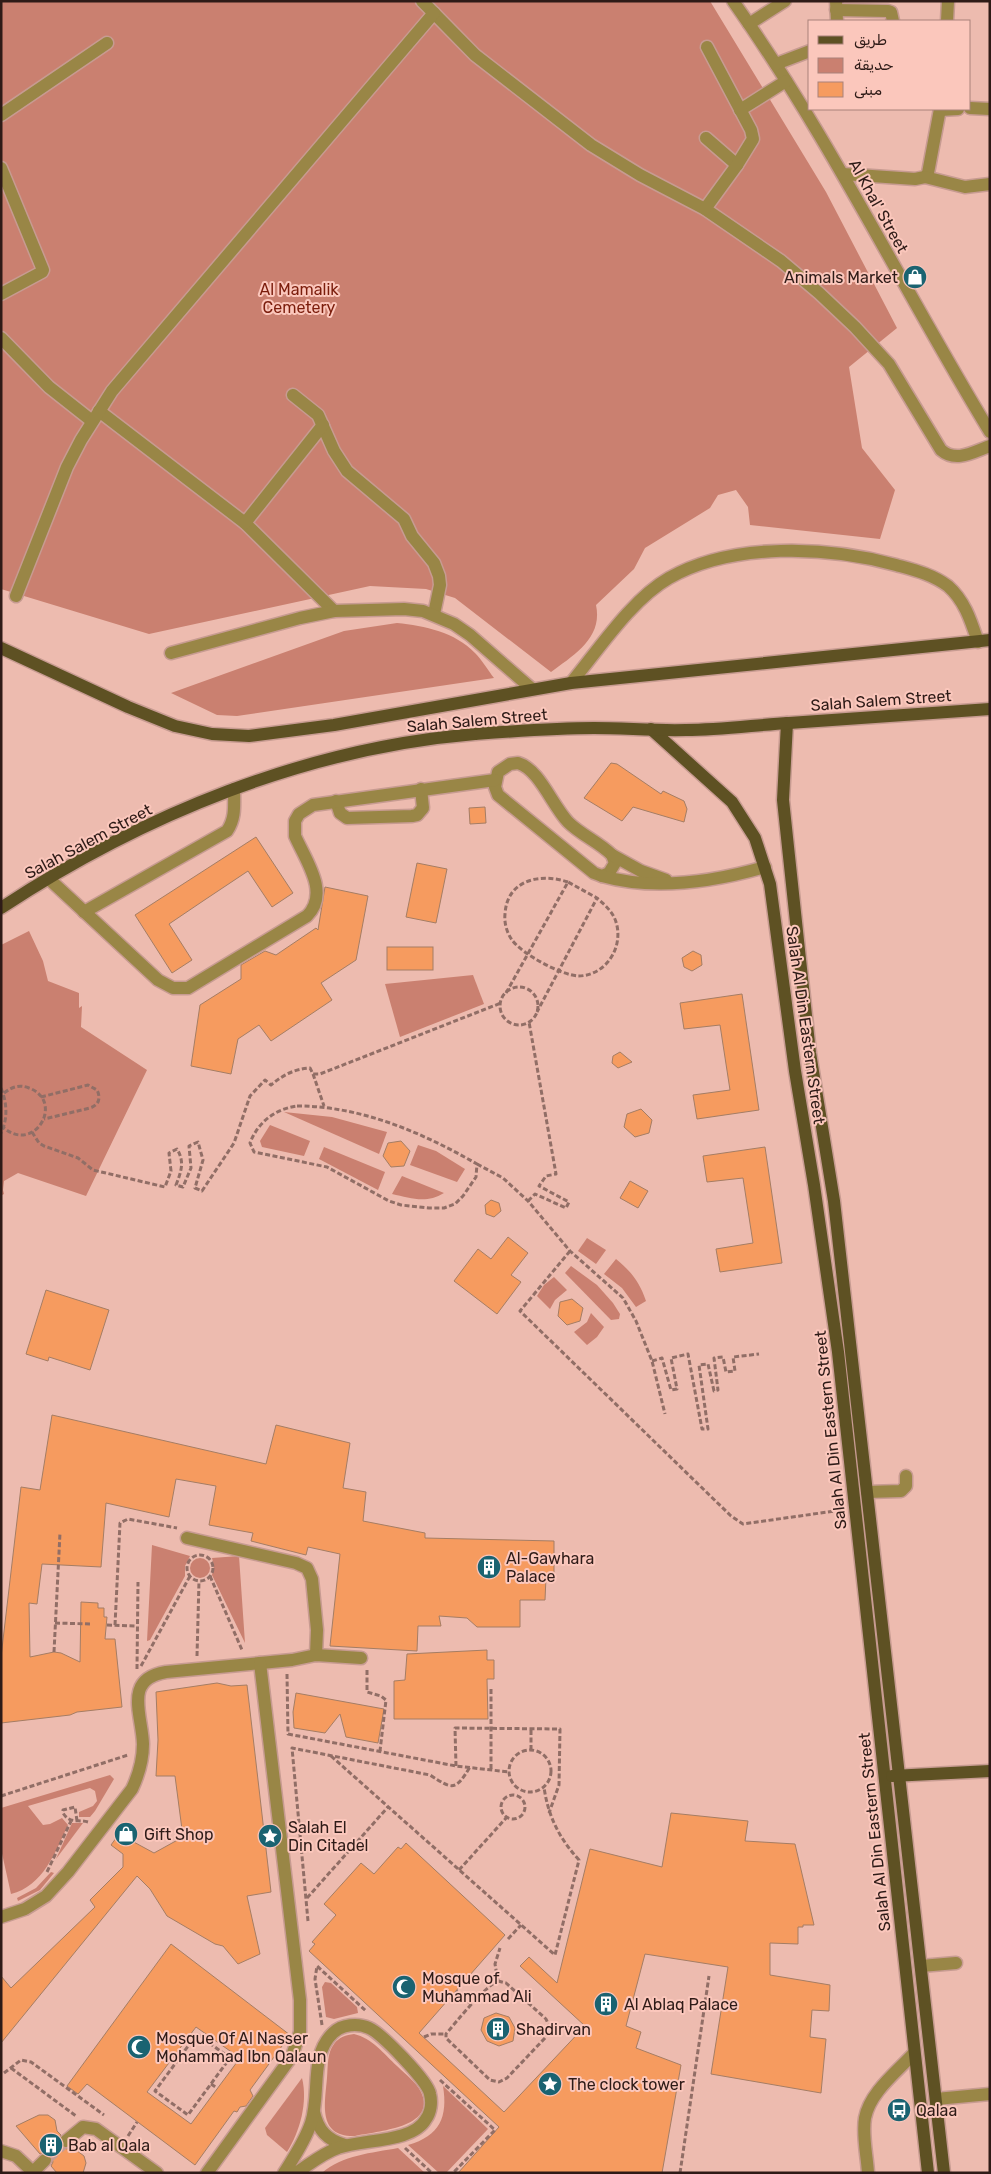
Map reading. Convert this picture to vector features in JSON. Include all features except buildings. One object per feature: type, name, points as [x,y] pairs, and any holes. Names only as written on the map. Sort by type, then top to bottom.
[{"type":"main road","name":"Salah Salem Street","points":[[1,648],[128,707],[175,726],[212,734],[249,736],[295,731],[571,682],[984,641]]},
{"type":"main road","name":"Salah Salem Street","points":[[1,908],[7,901],[114,842],[234,789],[334,756],[427,739],[558,729],[685,730],[990,709]]},
{"type":"main road","name":"Salah Al Din Eastern Street","points":[[787,723],[783,800],[796,926],[810,1053],[834,1201],[944,2173]]},
{"type":"main road","name":"Salah Al Din Eastern Street","points":[[652,729],[732,802],[755,838],[765,867],[774,906],[795,1071],[814,1185],[838,1352],[928,2173]]},
{"type":"main road","points":[[884,1777],[990,1771]]},
{"type":"street","points":[[422,1],[475,55],[592,145],[640,175],[705,209],[781,261],[819,293],[855,327],[889,364],[941,450],[947,455],[961,456],[990,446]]},
{"type":"street","name":"Al Khal' Street","points":[[733,1],[776,64],[843,174],[952,369],[990,432]]},
{"type":"street","points":[[749,24],[785,1]]},
{"type":"street","points":[[947,20],[948,1]]},
{"type":"street","points":[[837,14],[888,11],[891,12],[894,20]]},
{"type":"street","points":[[16,596],[54,494],[70,460],[96,416],[130,370],[434,13]]},
{"type":"street","points":[[1,115],[107,43]]},
{"type":"street","points":[[705,209],[737,165],[753,139],[751,130],[707,47]]},
{"type":"street","points":[[776,64],[808,52]]},
{"type":"street","points":[[740,110],[786,81]]},
{"type":"street","points":[[971,108],[990,109]]},
{"type":"street","points":[[925,176],[928,172],[940,110]]},
{"type":"street","points":[[706,138],[737,165]]},
{"type":"street","points":[[1,168],[43,270],[1,294]]},
{"type":"street","points":[[843,174],[915,179],[925,176],[965,187],[990,184]]},
{"type":"street","points":[[1,338],[50,387],[96,416],[245,524],[334,611]]},
{"type":"street","points":[[293,395],[318,416],[334,451],[347,471],[404,519],[412,536],[434,562],[440,585],[434,614]]},
{"type":"street","points":[[245,524],[323,425]]},
{"type":"street","points":[[571,682],[633,608],[661,583],[684,570],[753,553],[789,551],[828,552],[866,556],[920,571],[940,581],[955,594],[968,612],[984,641]]},
{"type":"street","points":[[171,653],[300,618],[334,611],[404,609],[434,614],[454,624],[470,635],[532,689]]},
{"type":"street","points":[[673,882],[641,872],[612,855],[568,822],[553,804],[531,770],[525,765],[510,764],[498,772],[495,780],[498,794],[594,874],[630,883],[658,884],[709,879],[765,867]]},
{"type":"street","points":[[49,879],[165,985],[181,989],[194,985],[307,916],[312,910],[316,903],[318,891],[295,836],[295,821],[305,809],[336,801],[495,780]]},
{"type":"street","points":[[84,912],[227,831],[234,815],[234,789]]},
{"type":"street","points":[[336,801],[340,814],[347,818],[412,816],[417,815],[423,808],[421,789]]},
{"type":"street","points":[[602,876],[612,871],[615,863],[612,855]]},
{"type":"street","points":[[867,1492],[901,1491],[906,1486],[906,1476]]},
{"type":"street","points":[[186,1534],[296,1563],[307,1568],[313,1585],[317,1630],[316,1655]]},
{"type":"street","points":[[1,1917],[25,1909],[46,1896],[132,1789],[139,1774],[142,1758],[143,1742],[138,1706],[140,1688],[146,1679],[156,1674],[286,1661],[316,1655],[361,1658]]},
{"type":"street","points":[[207,2173],[292,2056],[300,2032],[300,2000],[254,1664]]},
{"type":"street","points":[[921,1966],[956,1963]]},
{"type":"street","points":[[284,2173],[308,2132],[314,2112],[318,2066],[325,2042],[335,2031],[346,2026],[358,2025],[370,2028],[424,2079],[430,2092],[431,2107],[426,2120],[415,2131],[345,2145],[327,2152],[296,2173]]},
{"type":"street","points":[[868,2173],[865,2129],[868,2108],[880,2090],[914,2054]]},
{"type":"street","points":[[936,2099],[990,2094]]},
{"type":"street","points":[[314,2112],[321,2130],[336,2142],[345,2145]]},
{"type":"street","points":[[66,2141],[84,2127],[96,2129],[157,2173]]},
{"type":"street","points":[[1,2151],[16,2156],[33,2172],[46,2160]]},
{"type":"path","points":[[540,877],[554,877],[568,882],[597,898],[609,909],[616,920],[618,933],[617,946],[612,957],[603,967],[592,973],[579,976],[559,971],[528,954],[512,941],[506,928],[505,914],[508,901],[516,889],[527,881],[540,877]]},
{"type":"path","points":[[568,882],[501,1003],[502,1014],[510,1023],[517,1025],[529,1022],[537,1012],[597,898]]},
{"type":"path","points":[[506,993],[516,988],[528,990],[536,999],[537,1012]]},
{"type":"path","points":[[313,1074],[320,1074],[501,1003]]},
{"type":"path","points":[[528,1201],[534,1194],[566,1208],[570,1202],[539,1186],[546,1176],[556,1174],[529,1022]]},
{"type":"path","points":[[32,1132],[39,1143],[78,1158],[93,1170],[165,1186],[171,1171],[169,1153],[177,1149],[180,1155],[182,1170],[176,1185],[183,1187],[191,1168],[189,1146],[198,1142],[203,1160],[195,1188],[202,1190],[234,1143],[254,1090],[265,1080],[271,1085],[289,1072],[310,1068],[324,1106]]},
{"type":"path","points":[[41,1097],[88,1085],[98,1090],[100,1097],[97,1104],[90,1108],[44,1119]]},
{"type":"path","points":[[4,1093],[18,1086],[33,1089],[41,1097],[46,1108],[44,1119],[37,1129],[32,1132],[23,1135],[15,1134],[4,1128]]},
{"type":"path","points":[[1,1088],[4,1093],[6,1117],[1,1133]]},
{"type":"path","points":[[476,1164],[476,1177],[463,1196],[454,1204],[444,1208],[429,1208],[401,1205],[389,1201],[327,1167],[259,1154],[251,1148],[252,1138],[270,1115],[282,1108],[324,1106],[385,1121],[443,1145],[502,1178],[528,1201],[570,1250],[623,1298],[636,1321],[652,1360],[665,1414]]},
{"type":"path","points":[[570,1250],[520,1311],[731,1516],[743,1524],[834,1511]]},
{"type":"path","points":[[652,1360],[662,1358],[671,1390],[677,1389],[672,1358],[688,1354],[702,1430],[708,1429],[699,1365],[708,1364],[714,1391],[718,1390],[714,1358],[723,1357],[726,1372],[735,1371],[733,1356],[759,1354]]},
{"type":"path","points":[[115,1625],[120,1523],[128,1519],[186,1534]]},
{"type":"path","points":[[54,1652],[60,1533]]},
{"type":"path","points":[[138,1582],[138,1672],[190,1576],[188,1565],[195,1557],[200,1556],[206,1557],[213,1566],[210,1576],[254,1664]]},
{"type":"path","points":[[190,1576],[199,1581]]},
{"type":"path","points":[[199,1581],[210,1576]]},
{"type":"path","points":[[197,1669],[199,1581]]},
{"type":"path","points":[[55,1623],[91,1624]]},
{"type":"path","points":[[107,1625],[137,1626]]},
{"type":"path","points":[[361,1658],[368,1662],[367,1692],[381,1696],[386,1700],[380,1751]]},
{"type":"path","points":[[286,1661],[288,1734],[456,1766],[508,1772]]},
{"type":"path","points":[[491,1689],[491,1770]]},
{"type":"path","points":[[456,1766],[454,1728],[560,1729],[559,1785],[549,1813]]},
{"type":"path","points":[[531,1729],[531,1750]]},
{"type":"path","points":[[308,1921],[292,1748],[430,1776],[446,1786],[460,1782],[470,1767]]},
{"type":"path","points":[[126,1760],[129,1749]]},
{"type":"path","points":[[331,1756],[555,1955],[579,1860],[561,1838],[549,1813],[544,1787],[550,1775],[548,1761],[538,1752],[531,1750],[512,1758],[508,1772],[513,1784],[524,1791],[531,1792],[544,1787]]},
{"type":"path","points":[[1,1796],[128,1755]]},
{"type":"path","points":[[521,1797],[524,1791]]},
{"type":"path","points":[[512,1795],[521,1797],[526,1805],[524,1814],[516,1819],[506,1817],[501,1809],[503,1800],[512,1795]]},
{"type":"path","points":[[77,1821],[76,1808],[73,1806],[65,1808],[63,1811],[66,1817],[72,1821],[89,1822],[98,1832]]},
{"type":"path","points":[[306,1899],[388,1807]]},
{"type":"path","points":[[84,1830],[94,1815]]},
{"type":"path","points":[[459,1870],[506,1817]]},
{"type":"path","points":[[42,1879],[72,1821]]},
{"type":"path","points":[[508,1939],[520,1924]]},
{"type":"path","points":[[498,1980],[495,1964],[500,1948]]},
{"type":"path","points":[[680,2173],[709,1976]]},
{"type":"path","points":[[424,2037],[431,2034],[446,2034],[492,1983],[498,1980],[506,1983],[546,2019],[549,2026],[546,2037],[507,2078],[499,2082],[486,2077],[447,2041],[446,2034]]},
{"type":"path","points":[[456,1991],[472,2006]]},
{"type":"path","points":[[549,2026],[570,2028],[579,2032]]},
{"type":"path","points":[[197,2034],[230,2058],[211,2084],[188,2115],[155,2091],[197,2034]]},
{"type":"path","points":[[4,2073],[21,2060],[31,2062],[108,2118]]},
{"type":"path","points":[[11,2068],[69,2111]]},
{"type":"path","points":[[211,2084],[217,2088]]},
{"type":"path","points":[[155,2098],[158,2094]]},
{"type":"path","points":[[122,2128],[129,2134]]},
{"type":"path","points":[[392,2137],[432,2173]]},
{"type":"green space","name":"Al Mamalik Cemetery","points":[[1,1],[710,1],[826,192],[897,328],[849,367],[862,448],[895,490],[880,539],[750,525],[748,507],[736,490],[718,495],[710,508],[645,548],[634,569],[596,605],[597,617],[595,627],[585,644],[551,672],[455,598],[426,589],[370,586],[149,634],[1,589]]},
{"type":"green space","points":[[397,623],[429,628],[458,640],[478,656],[494,678],[237,716],[217,715],[171,693],[344,631]]},
{"type":"green space","points":[[29,931],[43,961],[48,981],[79,993],[79,1008],[82,1006],[81,1027],[147,1070],[86,1196],[18,1173],[4,1181],[4,1194],[2,1195],[1,1202],[1,945]]},
{"type":"green space","points":[[473,975],[484,1004],[400,1037],[385,984]]},
{"type":"green space","points":[[284,1112],[332,1117],[387,1132],[379,1154]]},
{"type":"green space","points":[[270,1125],[310,1141],[304,1156],[262,1147],[260,1141]]},
{"type":"green space","points":[[418,1145],[436,1151],[465,1169],[457,1182],[410,1165]]},
{"type":"green space","points":[[324,1147],[385,1172],[378,1190],[319,1159]]},
{"type":"green space","points":[[402,1176],[444,1193],[425,1199],[392,1194]]},
{"type":"green space","points":[[587,1238],[606,1250],[596,1264],[578,1251]]},
{"type":"green space","points":[[616,1259],[634,1278],[644,1295],[646,1301],[636,1307],[622,1288],[604,1274]]},
{"type":"green space","points":[[571,1266],[597,1285],[613,1303],[620,1314],[619,1319],[611,1320],[565,1273]]},
{"type":"green space","points":[[554,1277],[567,1290],[555,1300],[550,1309],[537,1296],[544,1285]]},
{"type":"green space","points":[[591,1313],[604,1327],[597,1337],[587,1345],[574,1332],[587,1322]]},
{"type":"green space","points":[[152,1545],[190,1556],[185,1566],[185,1576],[150,1640],[147,1641]]},
{"type":"green space","points":[[239,1556],[245,1643],[212,1575],[214,1566],[212,1558]]},
{"type":"green space","points":[[200,1558],[207,1561],[210,1568],[207,1575],[200,1578],[193,1575],[190,1568],[193,1561]]},
{"type":"green space","points":[[110,1775],[114,1779],[90,1817],[79,1817],[79,1812],[93,1806],[97,1801],[95,1791],[90,1788],[28,1806],[43,1825],[62,1818],[68,1825],[53,1857],[40,1876],[32,1884],[11,1894],[1,1849],[1,1808]]},
{"type":"green space","points":[[72,1823],[83,1823],[56,1859]]},
{"type":"green space","points":[[51,1872],[54,1873],[40,1890],[18,1901],[17,1898],[36,1888]]},
{"type":"green space","points":[[325,1982],[331,1983],[357,2007],[358,2013],[334,2019],[326,2017],[322,1987]]},
{"type":"green space","points":[[354,2034],[366,2039],[377,2047],[419,2088],[424,2104],[421,2113],[413,2120],[402,2126],[355,2136],[343,2135],[334,2131],[329,2125],[326,2117],[325,2098],[330,2052],[338,2040]]},
{"type":"green space","points":[[302,2078],[304,2097],[302,2116],[296,2135],[287,2152],[267,2135],[265,2128]]},
{"type":"green space","points":[[443,2086],[488,2129],[446,2173],[439,2173],[408,2145],[428,2136],[439,2124],[443,2116],[444,2107]]},
{"type":"green space","points":[[398,2148],[425,2173],[322,2173],[348,2158]]},
{"type":"tunnel","points":[[45,2160],[66,2141]]},
{"type":"place","name":"Animals Market","points":[[915,277]]},
{"type":"place","name":"Al-Gawhara Palace","points":[[489,1567]]},
{"type":"place","name":"Gift Shop","points":[[126,1834]]},
{"type":"place","name":"Salah El Din Citadel","points":[[270,1836]]},
{"type":"place","name":"Mosque of Muhammad Ali","points":[[404,1987]]},
{"type":"place","name":"Al Ablaq Palace","points":[[606,2004]]},
{"type":"place","name":"Shadirvan","points":[[498,2029]]},
{"type":"place","name":"Mosque Of Al Nasser Mohammad Ibn Qalaun","points":[[139,2047]]},
{"type":"place","name":"The clock tower","points":[[550,2084]]},
{"type":"place","name":"Qalaa","points":[[899,2110]]},
{"type":"place","name":"Bab al Qala","points":[[51,2145]]}]
